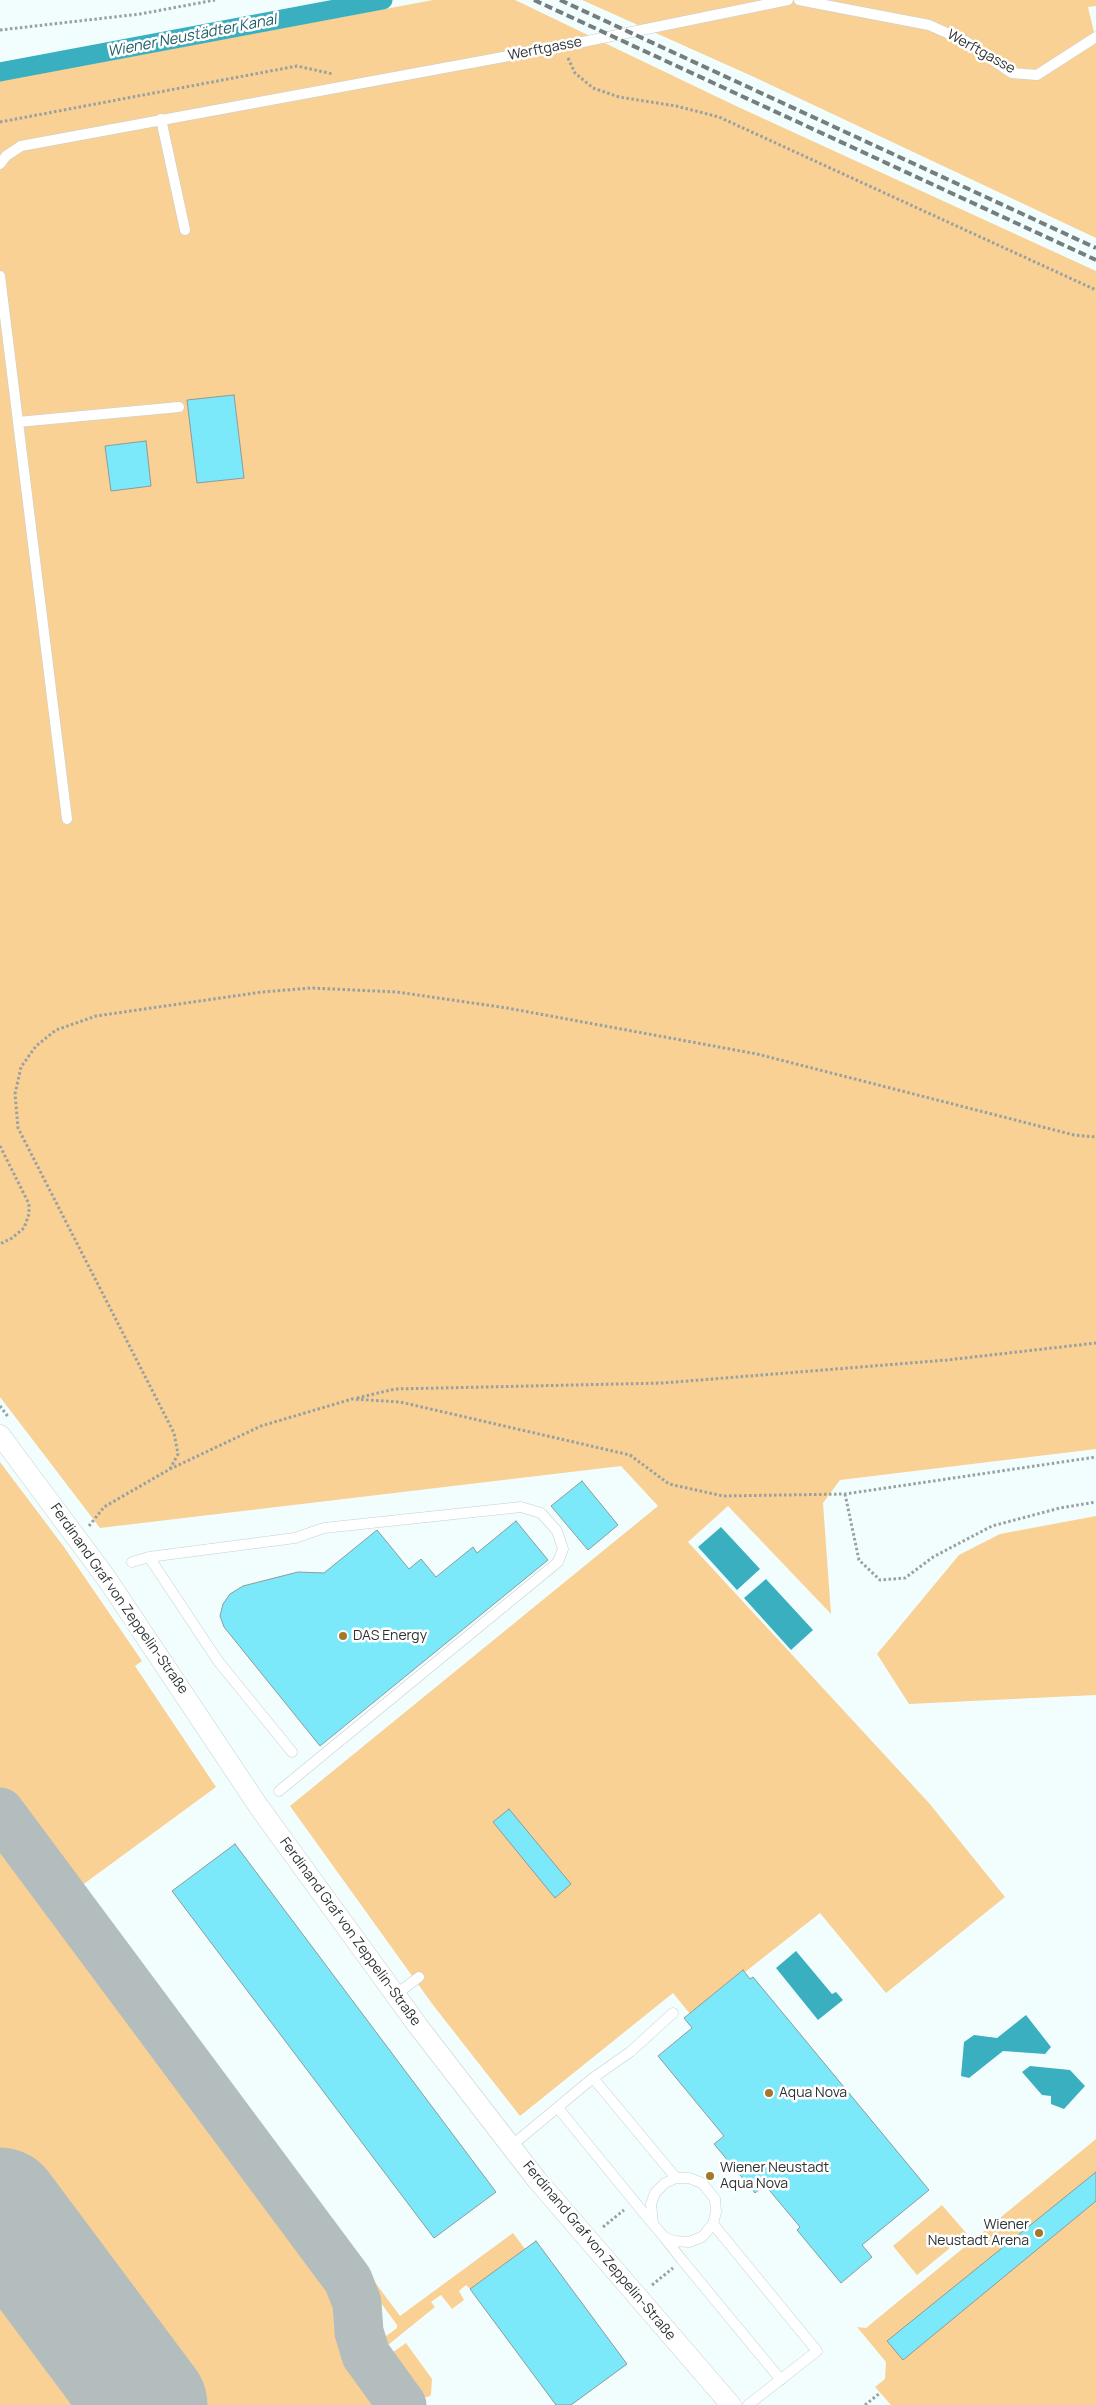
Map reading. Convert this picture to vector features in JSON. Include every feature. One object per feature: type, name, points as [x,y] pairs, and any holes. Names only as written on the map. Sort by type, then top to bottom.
[{"type":"street","name":"Ferdinand Graf von Zeppelin-Straße","points":[[6,1428],[86,1528],[160,1655],[259,1807],[395,1995],[511,2146],[572,2221],[731,2405]]},
{"type":"lane","name":"Werftgasse","points":[[0,164],[6,156],[21,146],[563,46],[788,0]]},
{"type":"lane","name":"Werftgasse","points":[[800,0],[929,25],[965,41],[1012,72],[1037,75],[1096,38]]},
{"type":"lane","points":[[161,120],[185,230]]},
{"type":"lane","points":[[0,276],[67,819]]},
{"type":"lane","points":[[18,422],[179,407]]},
{"type":"lane","points":[[132,1562],[149,1556],[295,1538],[324,1528],[522,1507],[541,1513],[557,1531],[563,1549],[558,1562],[279,1791]]},
{"type":"lane","points":[[149,1556],[218,1661],[292,1752]]},
{"type":"lane","points":[[395,1995],[419,1977]]},
{"type":"lane","points":[[511,2146],[593,2078],[630,2052],[673,2013]]},
{"type":"lane","points":[[593,2078],[676,2178]]},
{"type":"lane","points":[[558,2108],[781,2380]]},
{"type":"lane","points":[[653,2224],[651,2204],[655,2193],[665,2183],[676,2178],[689,2178],[702,2183],[715,2199],[716,2212],[713,2224],[702,2237],[689,2242],[674,2241],[664,2237]]},
{"type":"lane","points":[[713,2224],[817,2351],[748,2405]]},
{"type":"path","points":[[0,30],[140,14],[216,0]]},
{"type":"path","points":[[563,46],[575,73],[593,88],[619,97],[676,106],[719,117],[1096,290]]},
{"type":"path","points":[[0,122],[297,66],[328,71],[351,84]]},
{"type":"path","points":[[170,1469],[178,1454],[174,1433],[18,1128],[15,1094],[21,1067],[36,1046],[56,1030],[96,1016],[262,992],[311,988],[398,992],[507,1008],[757,1054],[1074,1135],[1096,1136]]},
{"type":"path","points":[[0,1146],[29,1204],[29,1214],[24,1228],[12,1238],[0,1244]]},
{"type":"path","points":[[86,1528],[104,1507],[170,1469],[262,1426],[352,1399],[395,1389],[663,1383],[947,1360],[1096,1343]]},
{"type":"path","points":[[352,1399],[400,1402],[630,1455],[669,1484],[723,1496],[845,1494],[1096,1457]]},
{"type":"path","points":[[0,1406],[6,1428]]},
{"type":"path","points":[[845,1494],[860,1560],[880,1580],[905,1578],[933,1557],[992,1526],[1060,1508],[1096,1502]]},
{"type":"path","points":[[603,2227],[634,2201]]},
{"type":"path","points":[[599,2222],[609,2234]]},
{"type":"path","points":[[652,2285],[682,2260]]},
{"type":"path","points":[[646,2278],[658,2292]]},
{"type":"path","points":[[865,2405],[880,2393]]},
{"type":"shaded area","points":[[433,0],[515,0],[736,106],[1096,271],[1096,1449],[840,1480],[823,1503],[831,1614],[728,1506],[688,1542],[929,1803],[1005,1897],[886,1993],[820,1913],[745,1972],[743,1970],[690,2014],[673,1993],[520,2116],[433,2005],[290,1806],[658,1506],[621,1466],[100,1528],[0,1397],[0,81]]},
{"type":"shaded area","points":[[582,0],[1096,0],[1096,6],[1088,7],[1096,41],[1096,238],[754,77]]},
{"type":"shaded area","points":[[0,1462],[64,1547],[142,1661],[135,1666],[216,1787],[81,1886],[236,2096],[235,2100],[232,2100],[0,1789]]},
{"type":"shaded area","points":[[1096,1516],[1096,1695],[909,1704],[877,1654],[959,1555],[1000,1534]]},
{"type":"shaded area","points":[[0,1835],[337,2288],[335,2309],[339,2331],[349,2357],[385,2405],[185,2405],[0,2157]]},
{"type":"shaded area","name":"Wiener Neustadt Arena","points":[[1096,2139],[1096,2405],[891,2405],[875,2387],[885,2379],[886,2362],[857,2327],[866,2328]]},
{"type":"shaded area","points":[[284,2165],[288,2165],[400,2316],[513,2233],[525,2249],[470,2289],[466,2285],[459,2291],[464,2300],[452,2309],[441,2295],[431,2302],[435,2307],[388,2345],[393,2352],[406,2343],[432,2379],[431,2395],[428,2397],[417,2398],[411,2395],[383,2357],[382,2339],[397,2328],[397,2325],[283,2168]]},
{"type":"shaded area","points":[[942,2205],[967,2234],[917,2275],[893,2246]]},
{"type":"shaded area","points":[[0,2260],[108,2405],[0,2405]]},
{"type":"water","points":[[721,1527],[760,1569],[737,1590],[698,1547]]},
{"type":"water","points":[[766,1579],[813,1630],[791,1650],[744,1598]]},
{"type":"water","points":[[796,1951],[832,1994],[836,1992],[843,2000],[818,2020],[776,1968]]},
{"type":"water","points":[[1026,2015],[1051,2047],[1045,2054],[1003,2051],[969,2078],[961,2076],[964,2042],[974,2035],[997,2038]]},
{"type":"water","points":[[1030,2066],[1070,2070],[1085,2086],[1064,2109],[1051,2104],[1051,2096],[1042,2095],[1022,2072]]},
{"type":"building","points":[[234,395],[244,478],[197,483],[187,400]]},
{"type":"building","points":[[146,441],[151,486],[111,491],[105,446]]},
{"type":"building","points":[[582,1481],[618,1525],[588,1550],[551,1506]]},
{"type":"building","name":"DAS Energy","points":[[516,1521],[548,1560],[320,1746],[224,1627],[220,1616],[223,1604],[230,1594],[243,1586],[298,1572],[324,1573],[377,1530],[409,1569],[421,1559],[436,1577],[473,1547],[477,1553]]},
{"type":"building","points":[[509,1809],[571,1884],[555,1898],[493,1822]]},
{"type":"building","points":[[235,1844],[496,2192],[434,2238],[172,1891]]},
{"type":"building","name":"Aqua Nova","points":[[743,1970],[750,1979],[753,1977],[929,2190],[862,2245],[872,2257],[841,2283],[797,2230],[800,2227],[765,2185],[755,2193],[714,2144],[724,2136],[658,2056],[692,2028],[684,2018]]},
{"type":"building","points":[[1096,2172],[1096,2201],[903,2360],[887,2341]]},
{"type":"building","points":[[536,2241],[627,2364],[571,2405],[556,2405],[470,2289]]},
{"type":"waterway","name":"Wiener Neustädter Kanal","points":[[0,72],[383,0]]},
{"type":"taxiway","points":[[0,1812],[348,2280],[357,2303],[359,2332],[366,2355],[402,2405]]},
{"type":"runway","points":[[0,2208],[147,2405]]},
{"type":"railway","points":[[534,0],[1096,260]]},
{"type":"railway","points":[[560,0],[1096,248]]},
{"type":"place","name":"DAS Energy","points":[[343,1636]]},
{"type":"place","name":"Aqua Nova","points":[[769,2093]]},
{"type":"place","name":"Wiener Neustadt Aqua Nova","points":[[710,2176]]},
{"type":"place","name":"Wiener Neustadt Arena","points":[[1039,2233]]}]
